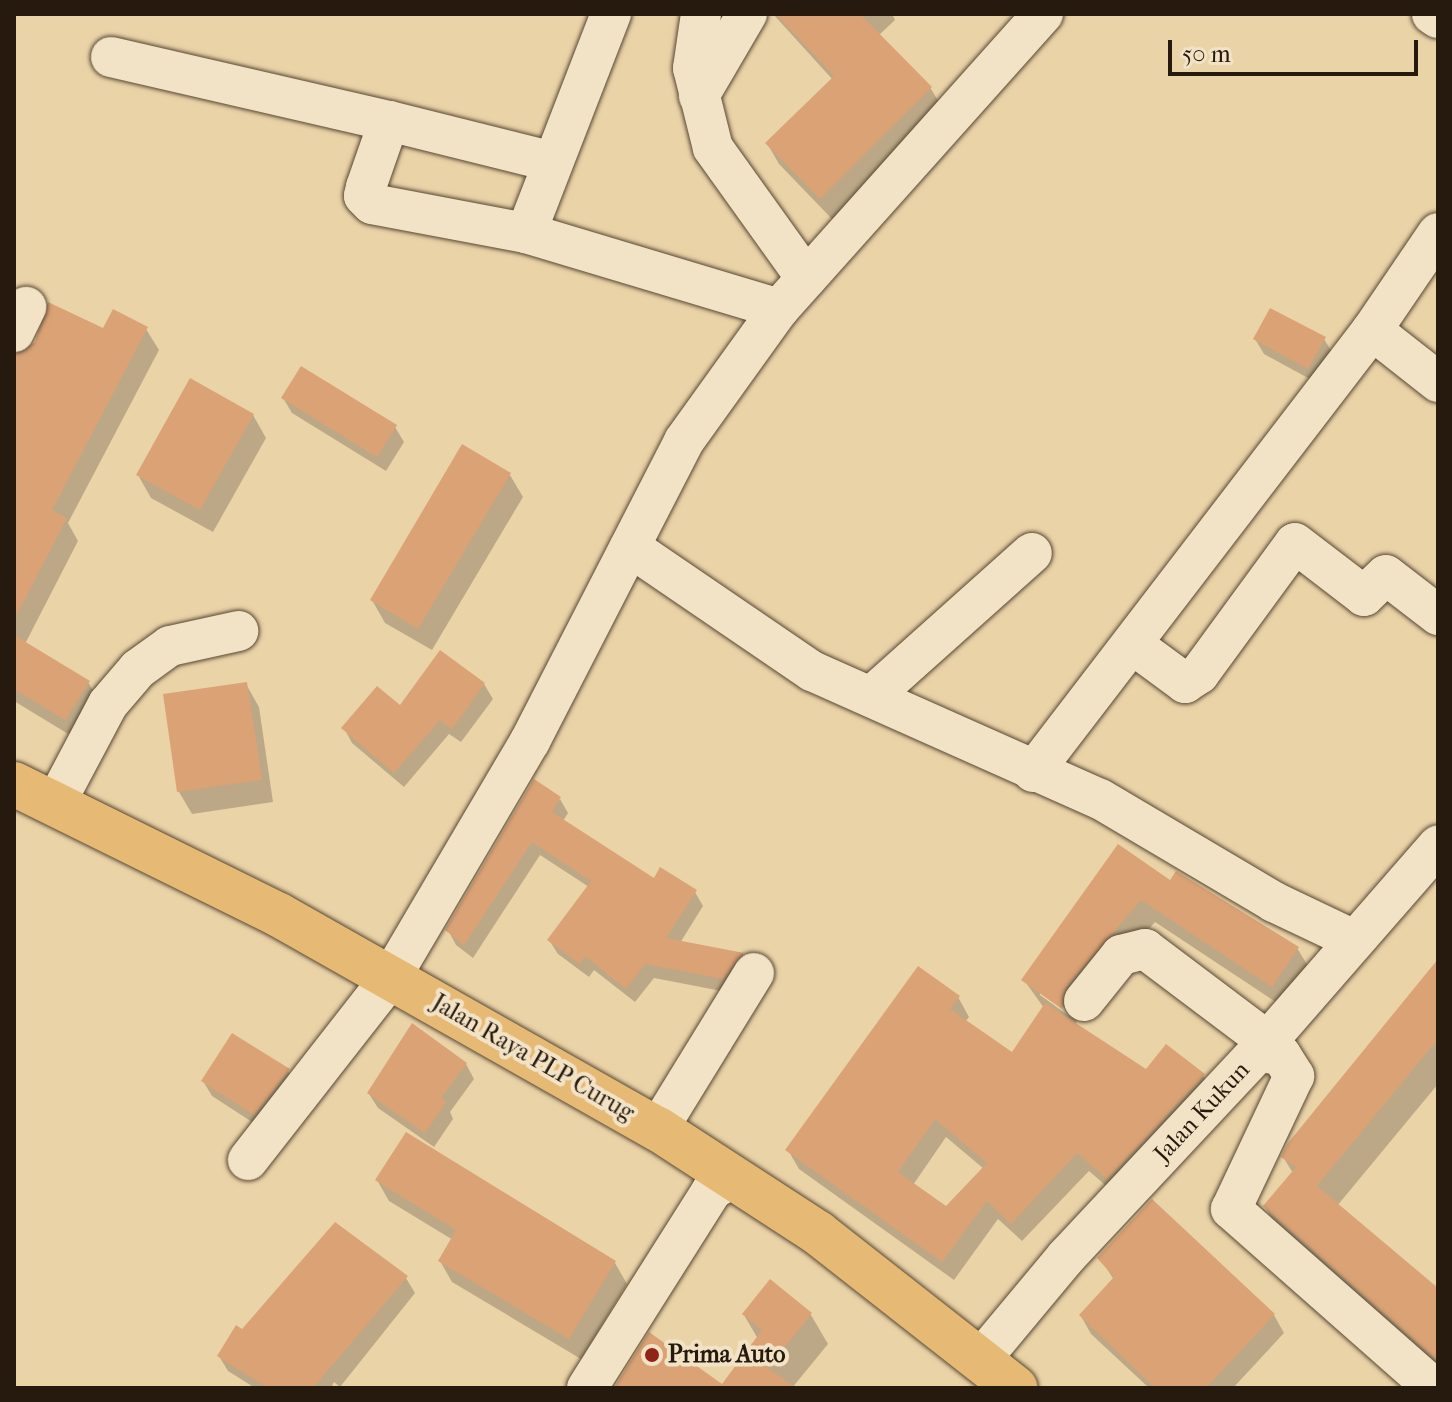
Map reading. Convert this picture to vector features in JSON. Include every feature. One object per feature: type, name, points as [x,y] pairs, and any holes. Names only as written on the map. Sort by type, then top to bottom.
[{"type":"main road","name":"Jalan Raya PLP Curug","points":[[14,784],[279,915],[658,1129],[730,1179],[818,1233],[1016,1388]]},
{"type":"street","points":[[526,233],[611,14]]},
{"type":"street","points":[[701,14],[693,68],[713,148],[806,278]]},
{"type":"street","points":[[699,96],[747,14]]},
{"type":"street","points":[[248,1160],[391,977],[530,741],[684,441],[779,309],[1043,14]]},
{"type":"street","points":[[1432,14],[1438,18]]},
{"type":"street","points":[[111,57],[553,162]]},
{"type":"street","points":[[389,121],[364,196],[372,204],[526,233],[779,309]]},
{"type":"street","points":[[1033,772],[1372,330],[1438,233]]},
{"type":"street","points":[[1372,330],[1438,382]]},
{"type":"street","points":[[1132,644],[1185,683],[1199,674],[1295,543],[1364,596],[1386,575],[1438,615]]},
{"type":"street","points":[[630,547],[812,671],[873,695],[1139,820],[1274,902],[1352,939]]},
{"type":"street","points":[[873,695],[1032,553]]},
{"type":"street","points":[[55,804],[108,704],[138,669],[170,646],[238,631]]},
{"type":"street","name":"Jalan Kukun","points":[[981,1359],[1066,1257],[1263,1047],[1352,939],[1433,862]]},
{"type":"street","points":[[1084,1001],[1121,955],[1145,949],[1263,1047],[1281,1055],[1294,1076],[1231,1209],[1434,1388]]},
{"type":"street","points":[[658,1129],[754,973]]},
{"type":"street","points":[[587,1388],[712,1190],[730,1179]]},
{"type":"building","points":[[776,14],[860,14],[932,87],[820,199],[765,143],[834,76]]},
{"type":"building","points":[[48,302],[103,328],[113,309],[148,327],[52,510],[67,518],[14,620],[14,355],[35,342]]},
{"type":"building","points":[[1270,308],[1326,337],[1308,369],[1253,339]]},
{"type":"building","points":[[301,366],[397,425],[377,457],[281,398]]},
{"type":"building","points":[[190,378],[254,414],[200,510],[136,475]]},
{"type":"building","points":[[462,444],[511,473],[418,629],[370,600]]},
{"type":"building","points":[[14,635],[90,681],[65,720],[14,689]]},
{"type":"building","points":[[440,650],[485,683],[452,729],[440,720],[394,773],[341,728],[377,686],[400,705]]},
{"type":"building","points":[[247,682],[262,780],[177,792],[163,694]]},
{"type":"building","points":[[534,779],[561,797],[552,812],[654,878],[660,867],[697,890],[666,938],[744,953],[723,979],[645,964],[626,989],[585,956],[580,964],[547,940],[591,881],[532,842],[464,945],[445,930]]},
{"type":"building","points":[[1118,844],[1170,880],[1176,871],[1299,947],[1272,987],[1141,900],[1066,987],[1062,1009],[1021,980]]},
{"type":"building","points":[[1438,959],[1438,1039],[1317,1186],[1438,1288],[1438,1361],[1263,1206],[1296,1167],[1281,1157],[1288,1143]]},
{"type":"building","points":[[918,966],[960,996],[950,1009],[1012,1052],[1045,1003],[1146,1069],[1166,1044],[1205,1074],[1107,1179],[1077,1153],[1011,1224],[987,1201],[942,1262],[785,1150]],"holes":[[[935,1119],[987,1163],[946,1206],[898,1172]]]},
{"type":"building","points":[[412,1023],[467,1063],[441,1098],[446,1102],[425,1133],[367,1093]]},
{"type":"building","points":[[232,1033],[290,1069],[254,1115],[201,1081]]},
{"type":"building","points":[[406,1132],[616,1261],[569,1339],[438,1261],[456,1230],[375,1180]]},
{"type":"building","points":[[1152,1199],[1275,1314],[1206,1388],[1155,1388],[1079,1315],[1114,1277],[1097,1258]]},
{"type":"building","points":[[335,1222],[408,1276],[313,1388],[268,1388],[217,1356],[236,1325],[242,1329]]},
{"type":"building","points":[[770,1279],[812,1313],[768,1368],[796,1388],[614,1388],[649,1332],[722,1384],[762,1330],[742,1314]]},
{"type":"place","name":"Prima Auto","points":[[652,1355]]}]
